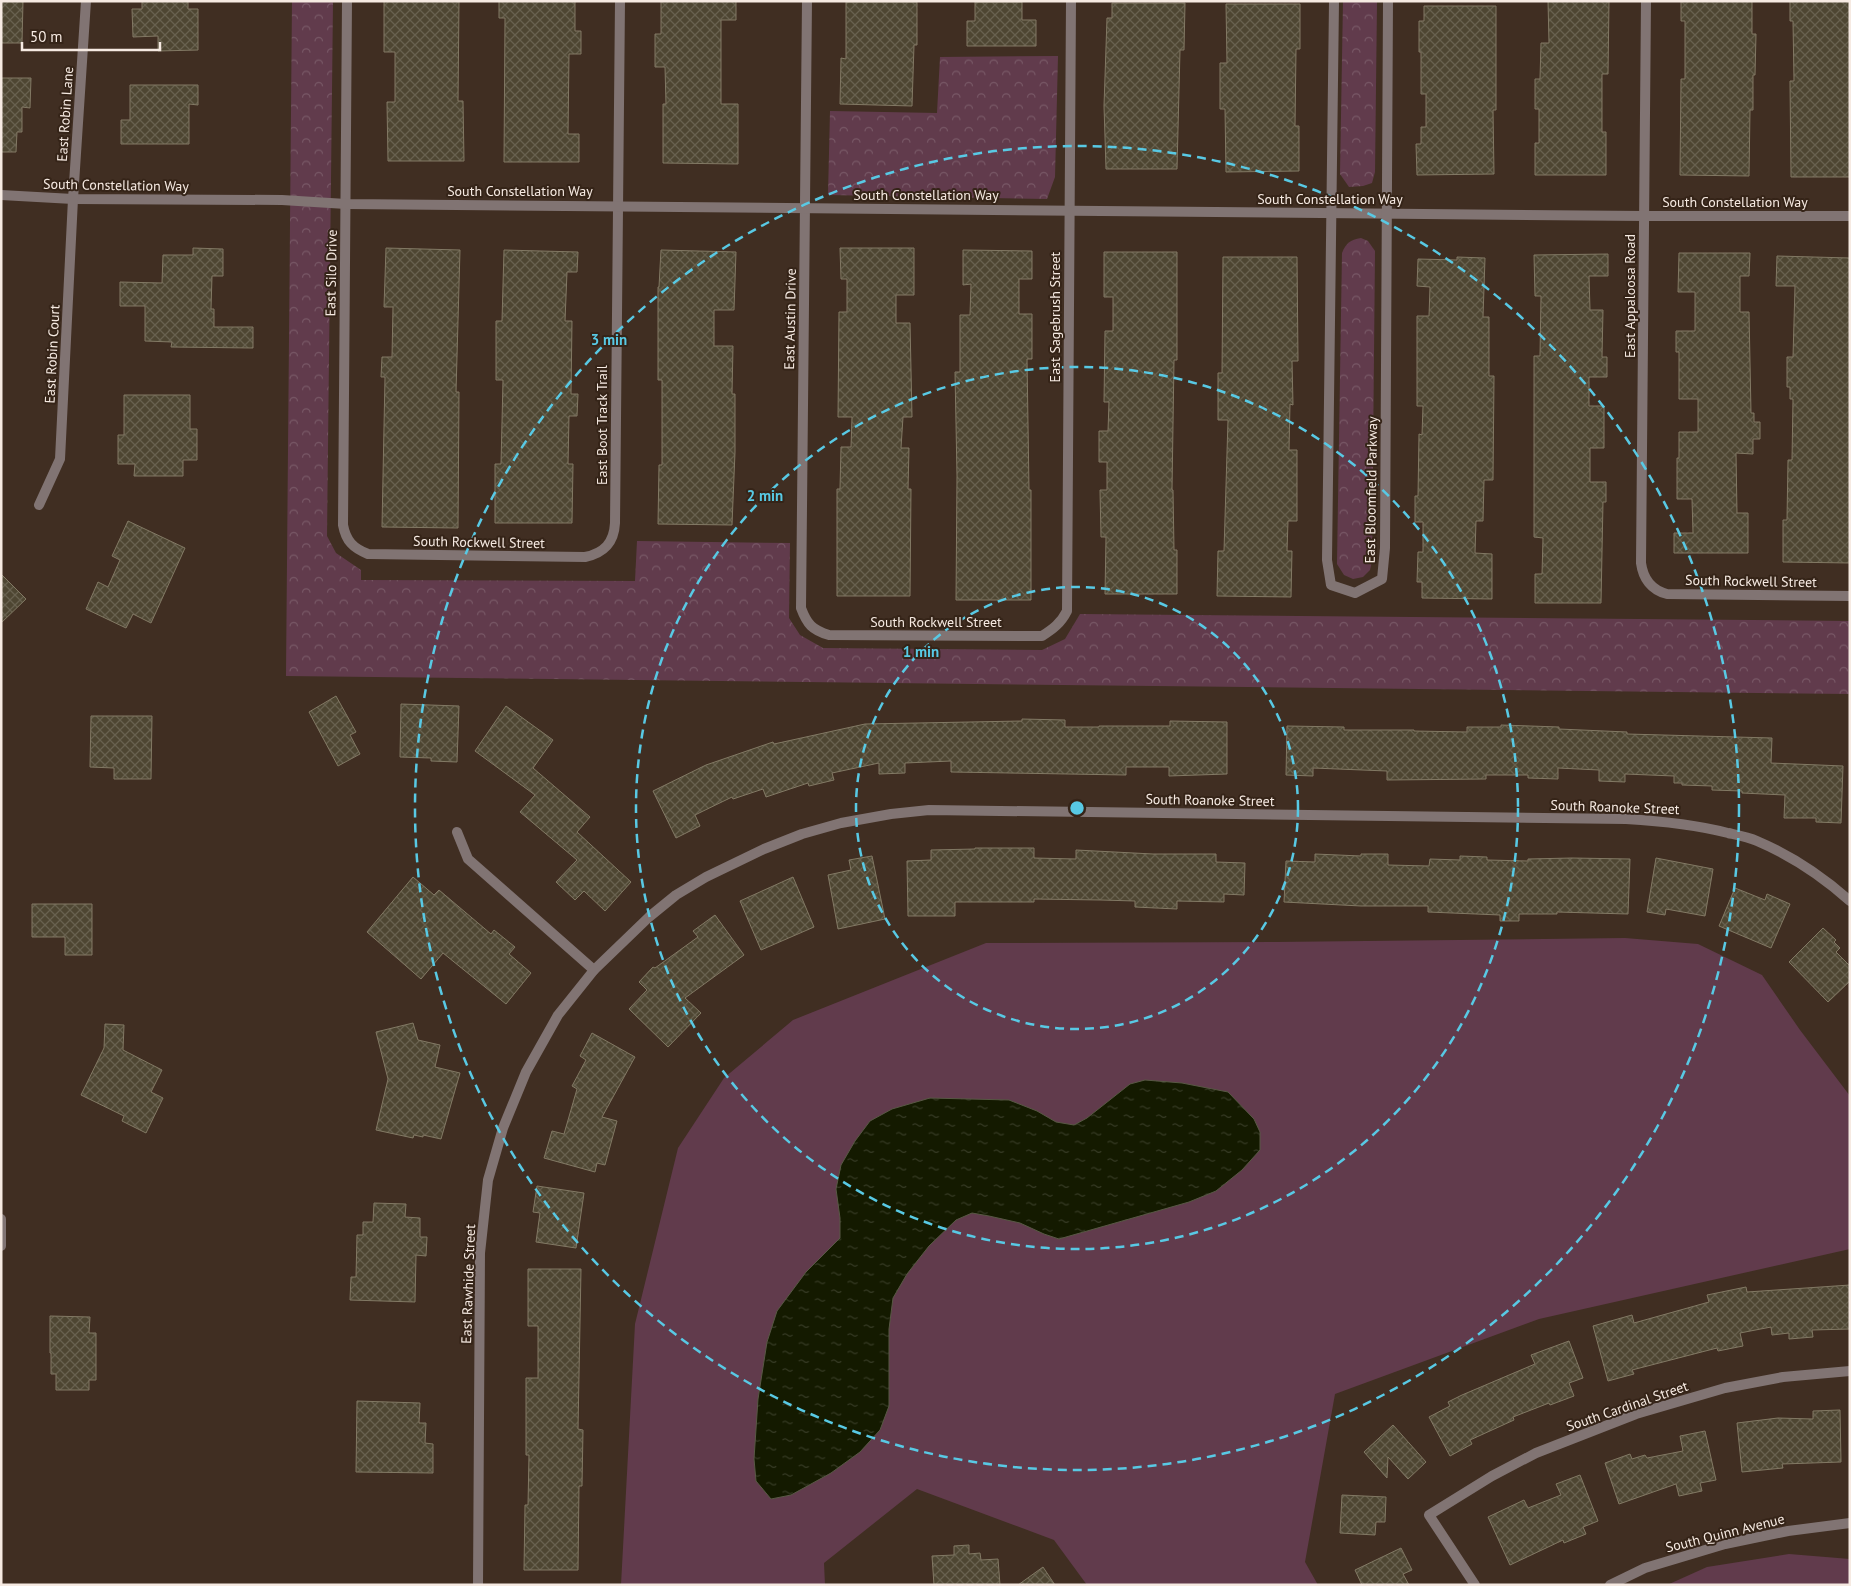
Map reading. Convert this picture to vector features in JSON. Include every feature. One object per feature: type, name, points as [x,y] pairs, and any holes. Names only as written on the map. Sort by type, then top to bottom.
[{"type":"street","name":"East Robin Lane","points":[[73,199],[86,1]]},
{"type":"street","name":"East Silo Drive","points":[[347,1],[343,525],[345,535],[350,544]]},
{"type":"street","name":"East Boot Track Trail","points":[[607,546],[615,533],[620,1]]},
{"type":"street","name":"East Austin Drive","points":[[808,1],[801,608],[806,620],[816,631]]},
{"type":"street","name":"East Sagebrush Street","points":[[1054,628],[1067,611],[1072,1]]},
{"type":"street","name":"East Bloomfield Parkway","points":[[1334,1],[1327,560],[1331,585],[1355,593],[1382,579],[1385,548],[1388,1]]},
{"type":"street","name":"East Appaloosa Road","points":[[1646,1],[1641,563],[1647,581],[1654,588]]},
{"type":"street","name":"South Constellation Way","points":[[1,195],[73,199],[282,200],[346,204],[805,207],[1331,214],[1850,216]]},
{"type":"street","name":"East Robin Court","points":[[39,505],[60,458],[73,199]]},
{"type":"street","name":"South Rockwell Street","points":[[350,544],[368,554],[585,556],[595,555],[607,546]]},
{"type":"street","name":"South Rockwell Street","points":[[1654,588],[1667,594],[1850,596]]},
{"type":"street","name":"South Rockwell Street","points":[[816,631],[829,635],[1042,636],[1054,628]]},
{"type":"street","name":"South Roanoke Street","points":[[594,970],[649,917],[676,895],[706,876],[802,834],[841,823],[890,814],[929,810],[1669,821],[1756,840],[1792,858],[1850,901]]},
{"type":"street","points":[[457,832],[468,859],[594,970]]},
{"type":"street","name":"East Rawhide Street","points":[[478,1585],[480,1253],[488,1180],[503,1128],[526,1072],[558,1015],[594,970]]},
{"type":"street","points":[[1,1246],[2,1219]]},
{"type":"street","name":"South Cardinal Street","points":[[1476,1585],[1429,1515],[1492,1476],[1536,1453],[1636,1414],[1725,1388],[1783,1377],[1850,1370]]},
{"type":"street","name":"South Quinn Avenue","points":[[1610,1585],[1645,1568],[1725,1544],[1788,1531],[1850,1523]]},
{"type":"green space","points":[[292,1],[333,1],[327,536],[336,553],[361,570],[361,580],[635,581],[637,541],[790,543],[789,618],[800,635],[823,648],[1042,650],[1065,639],[1080,614],[1850,621],[1850,694],[286,676]]},
{"type":"green space","points":[[1343,1],[1377,1],[1375,172],[1372,183],[1349,187],[1340,174]]},
{"type":"green space","points":[[1058,56],[1055,177],[1047,199],[828,195],[830,111],[937,113],[940,57]]},
{"type":"green space","points":[[1361,238],[1368,241],[1375,251],[1372,561],[1370,570],[1363,577],[1353,579],[1344,575],[1337,564],[1342,253],[1349,242]]},
{"type":"green space","points":[[1625,938],[1698,944],[1762,975],[1800,1030],[1850,1096],[1850,1249],[1539,1319],[1335,1394],[1305,1562],[1318,1585],[1087,1585],[1054,1540],[917,1489],[824,1563],[825,1585],[621,1585],[635,1324],[678,1148],[724,1078],[793,1020],[986,943]]},
{"type":"green space","points":[[1789,1554],[1850,1559],[1850,1585],[1667,1585],[1707,1567]]},
{"type":"water","points":[[1145,1080],[1182,1083],[1228,1092],[1254,1119],[1260,1132],[1260,1150],[1242,1170],[1216,1191],[1189,1202],[1059,1239],[1020,1223],[989,1216],[972,1213],[956,1220],[929,1246],[907,1274],[893,1298],[889,1329],[889,1406],[880,1430],[860,1452],[831,1473],[791,1495],[771,1499],[756,1481],[754,1459],[758,1399],[767,1342],[777,1311],[806,1272],[840,1238],[840,1218],[836,1189],[841,1165],[855,1141],[870,1121],[892,1109],[930,1098],[1009,1100],[1037,1111],[1056,1122],[1074,1125],[1087,1118],[1130,1084]]},
{"type":"building","points":[[1,1],[23,1],[22,43],[1,43]]},
{"type":"building","points":[[142,1],[188,1],[188,9],[198,9],[198,50],[158,51],[158,36],[133,37],[132,9],[142,9]]},
{"type":"building","points":[[384,1],[459,1],[458,101],[463,101],[464,161],[388,161],[387,102],[395,102],[395,52],[384,52]]},
{"type":"building","points":[[499,1],[575,1],[575,31],[581,31],[581,54],[569,54],[568,134],[579,134],[579,162],[504,162],[505,18],[499,18]]},
{"type":"building","points":[[661,1],[736,1],[736,20],[721,20],[721,104],[738,104],[738,164],[663,163],[663,104],[666,104],[665,67],[655,67],[655,34],[661,34]]},
{"type":"building","points":[[1548,1],[1609,1],[1608,74],[1602,74],[1602,132],[1606,132],[1606,175],[1535,175],[1535,143],[1539,143],[1539,109],[1535,109],[1535,79],[1540,79],[1541,43],[1549,43]]},
{"type":"building","points":[[1681,1],[1752,1],[1752,34],[1756,34],[1753,110],[1750,110],[1749,176],[1680,175],[1681,79],[1685,79],[1685,21],[1681,21]]},
{"type":"building","points":[[1790,1],[1850,1],[1850,177],[1791,177],[1790,81],[1794,81],[1793,21],[1790,21]]},
{"type":"building","points":[[846,2],[917,2],[917,45],[914,45],[912,106],[840,104],[841,58],[846,59]]},
{"type":"building","points":[[975,2],[1022,2],[1022,20],[1036,20],[1036,46],[967,46],[967,21],[975,21]]},
{"type":"building","points":[[1112,3],[1185,3],[1184,50],[1180,50],[1177,169],[1106,169],[1104,106],[1107,18],[1112,18]]},
{"type":"building","points":[[1226,4],[1300,4],[1300,49],[1296,49],[1295,126],[1299,126],[1299,171],[1226,172],[1225,109],[1220,109],[1220,63],[1227,63]]},
{"type":"building","points":[[1424,6],[1496,6],[1496,110],[1493,110],[1494,174],[1417,175],[1416,144],[1421,144],[1421,127],[1426,127],[1426,94],[1421,94],[1421,52],[1419,52],[1419,21],[1424,21]]},
{"type":"building","points":[[1,78],[31,78],[30,108],[22,107],[22,132],[17,132],[16,152],[1,152]]},
{"type":"building","points":[[130,85],[198,85],[198,105],[189,104],[189,144],[121,144],[121,120],[130,120]]},
{"type":"building","points":[[193,248],[223,249],[223,276],[212,276],[211,309],[214,309],[214,327],[253,327],[253,348],[171,347],[172,342],[145,341],[145,306],[120,306],[120,282],[162,283],[163,255],[193,255]]},
{"type":"building","points":[[386,248],[460,250],[456,392],[459,392],[458,528],[382,527],[385,377],[381,377],[382,357],[392,357],[393,307],[384,307]]},
{"type":"building","points":[[840,248],[914,248],[914,295],[896,295],[896,323],[910,323],[912,417],[903,417],[901,448],[909,448],[908,489],[911,489],[910,596],[837,596],[837,489],[840,489],[841,447],[851,447],[852,417],[838,417],[839,312],[847,312],[847,279],[841,279]]},
{"type":"building","points":[[504,250],[578,252],[577,272],[567,272],[565,321],[572,321],[571,394],[578,394],[577,416],[569,416],[568,464],[573,464],[572,523],[495,523],[495,464],[501,464],[503,380],[496,380],[496,321],[502,321]]},
{"type":"building","points":[[661,250],[736,252],[734,310],[714,310],[714,346],[733,346],[732,394],[735,394],[735,452],[732,525],[658,524],[659,465],[662,465],[662,380],[658,380],[658,287]]},
{"type":"building","points":[[963,250],[1032,251],[1032,279],[1019,279],[1019,314],[1032,314],[1032,359],[1027,359],[1029,490],[1031,490],[1031,600],[956,600],[957,476],[955,372],[960,372],[960,315],[970,315],[971,284],[963,285]]},
{"type":"building","points":[[1104,252],[1177,252],[1177,360],[1174,360],[1172,490],[1174,550],[1177,550],[1177,594],[1105,594],[1106,537],[1101,537],[1100,490],[1107,490],[1107,462],[1099,462],[1099,431],[1108,431],[1109,402],[1104,402],[1105,331],[1113,331],[1113,297],[1104,297]]},
{"type":"building","points":[[1679,253],[1750,253],[1749,276],[1740,276],[1740,312],[1749,312],[1751,413],[1754,413],[1754,422],[1760,422],[1760,439],[1753,439],[1753,454],[1736,453],[1737,513],[1748,513],[1748,553],[1674,553],[1674,533],[1693,533],[1692,499],[1677,499],[1679,432],[1698,432],[1698,399],[1679,399],[1679,352],[1676,352],[1676,331],[1695,331],[1695,292],[1678,292]]},
{"type":"building","points":[[1608,254],[1608,276],[1589,276],[1590,310],[1603,310],[1602,357],[1607,357],[1607,377],[1589,377],[1589,406],[1604,406],[1604,448],[1590,448],[1590,482],[1606,482],[1606,502],[1603,502],[1601,603],[1535,603],[1535,574],[1542,574],[1543,538],[1534,537],[1534,356],[1540,356],[1541,296],[1535,296],[1534,255]]},
{"type":"building","points":[[1777,256],[1850,258],[1850,563],[1783,562],[1783,520],[1787,520],[1788,460],[1792,460],[1793,399],[1790,399],[1790,387],[1787,387],[1787,357],[1793,357],[1795,286],[1776,286]]},
{"type":"building","points":[[1223,257],[1297,257],[1298,361],[1292,361],[1293,405],[1290,404],[1289,450],[1297,450],[1297,521],[1288,521],[1287,551],[1292,551],[1291,597],[1217,596],[1218,551],[1224,551],[1228,420],[1218,420],[1218,373],[1222,373]]},
{"type":"building","points":[[1457,257],[1485,258],[1483,317],[1489,317],[1489,376],[1494,376],[1493,480],[1484,480],[1483,521],[1476,521],[1475,553],[1492,554],[1492,599],[1422,598],[1422,582],[1417,582],[1418,552],[1423,552],[1423,522],[1415,522],[1415,496],[1418,496],[1419,434],[1422,435],[1423,406],[1417,406],[1417,316],[1429,316],[1430,287],[1417,286],[1418,259],[1457,260]]},
{"type":"building","points":[[124,395],[190,395],[190,429],[197,429],[197,460],[183,460],[183,476],[134,476],[135,464],[118,464],[118,435],[124,435]]},
{"type":"building","points":[[128,521],[185,548],[151,623],[133,614],[126,628],[86,609],[98,582],[108,587],[120,560],[112,556]]},
{"type":"building","points":[[1,574],[26,599],[1,623]]},
{"type":"building","points":[[336,696],[356,732],[350,735],[360,754],[338,766],[309,712]]},
{"type":"building","points":[[401,704],[459,706],[457,762],[431,761],[431,758],[400,757]]},
{"type":"building","points":[[506,706],[553,740],[533,768],[590,817],[577,832],[631,882],[605,911],[584,891],[575,900],[556,882],[577,860],[520,812],[535,795],[475,751]]},
{"type":"building","points":[[91,716],[152,716],[151,779],[114,779],[114,768],[90,767]]},
{"type":"building","points":[[1022,719],[1065,720],[1065,727],[1170,726],[1170,721],[1227,722],[1227,774],[1169,776],[1169,767],[1126,767],[1126,775],[951,772],[951,761],[905,763],[905,773],[879,774],[879,763],[832,773],[834,780],[809,786],[808,783],[766,797],[763,789],[733,799],[732,797],[695,815],[700,826],[676,838],[653,791],[706,765],[773,742],[774,744],[865,724],[1022,721]]},
{"type":"building","points":[[1501,725],[1559,727],[1559,729],[1627,732],[1627,734],[1772,738],[1771,763],[1843,766],[1841,823],[1816,822],[1816,818],[1784,818],[1785,795],[1742,793],[1742,791],[1712,790],[1712,786],[1682,785],[1682,783],[1674,783],[1674,776],[1625,774],[1625,782],[1599,781],[1599,770],[1558,768],[1558,779],[1528,778],[1528,775],[1486,775],[1486,779],[1387,780],[1387,771],[1313,768],[1313,776],[1286,775],[1287,726],[1344,727],[1344,730],[1467,732],[1467,727],[1501,727]]},
{"type":"building","points":[[1034,848],[1034,858],[1076,859],[1076,850],[1153,854],[1216,854],[1216,862],[1245,863],[1244,895],[1224,894],[1224,902],[1177,901],[1177,909],[1135,907],[1135,901],[1034,899],[1034,902],[955,902],[955,916],[908,916],[907,861],[931,860],[931,850]]},
{"type":"building","points":[[1315,854],[1361,856],[1361,854],[1388,854],[1388,865],[1429,866],[1430,859],[1460,860],[1460,856],[1487,857],[1487,860],[1528,861],[1528,859],[1572,858],[1630,859],[1628,914],[1557,912],[1557,914],[1519,914],[1519,921],[1500,921],[1500,915],[1428,912],[1428,906],[1361,906],[1284,902],[1286,861],[1315,862]]},
{"type":"building","points":[[872,856],[885,919],[838,929],[828,875],[851,870],[849,860]]},
{"type":"building","points":[[1656,858],[1713,869],[1705,916],[1666,909],[1665,915],[1647,912]]},
{"type":"building","points":[[413,877],[434,895],[439,890],[491,934],[494,930],[515,947],[509,954],[531,973],[506,1004],[443,953],[421,979],[367,932]]},
{"type":"building","points":[[793,877],[814,927],[761,950],[740,901]]},
{"type":"building","points":[[1735,888],[1765,900],[1767,894],[1790,904],[1771,948],[1719,926]]},
{"type":"building","points":[[32,904],[92,904],[92,955],[65,955],[65,937],[32,937]]},
{"type":"building","points":[[715,915],[744,955],[685,998],[701,1013],[668,1047],[629,1009],[647,990],[639,982],[653,967],[655,968],[698,937],[693,931]]},
{"type":"building","points":[[1823,928],[1836,940],[1834,942],[1840,948],[1836,952],[1850,966],[1850,981],[1828,1002],[1789,962]]},
{"type":"building","points":[[413,1023],[418,1040],[440,1045],[435,1067],[460,1073],[441,1139],[423,1135],[423,1137],[414,1135],[413,1138],[376,1130],[388,1079],[376,1032]]},
{"type":"building","points":[[105,1024],[124,1025],[123,1050],[162,1070],[151,1092],[163,1098],[146,1133],[122,1121],[124,1116],[81,1095],[104,1048]]},
{"type":"building","points":[[592,1033],[635,1057],[602,1117],[617,1121],[605,1165],[597,1163],[595,1172],[544,1158],[552,1131],[564,1134],[577,1089],[572,1086],[586,1060],[580,1056]]},
{"type":"building","points":[[537,1186],[584,1193],[576,1248],[536,1242],[540,1213],[533,1212]]},
{"type":"building","points":[[374,1203],[406,1204],[405,1217],[420,1218],[420,1237],[427,1237],[426,1256],[416,1255],[415,1302],[350,1300],[351,1277],[356,1277],[357,1235],[363,1235],[363,1222],[373,1222]]},
{"type":"building","points":[[528,1269],[581,1269],[578,1429],[583,1430],[582,1486],[579,1486],[578,1570],[524,1570],[525,1505],[528,1505],[529,1455],[526,1455],[526,1378],[538,1378],[538,1326],[528,1326]]},
{"type":"building","points":[[1850,1285],[1850,1329],[1812,1330],[1813,1337],[1789,1339],[1789,1333],[1772,1335],[1771,1327],[1740,1333],[1743,1346],[1718,1351],[1717,1348],[1632,1370],[1634,1374],[1608,1381],[1593,1326],[1632,1315],[1634,1323],[1709,1302],[1707,1295],[1746,1287],[1747,1292]]},
{"type":"building","points":[[50,1316],[90,1317],[89,1333],[96,1333],[96,1380],[89,1380],[89,1390],[56,1390],[56,1374],[51,1374]]},
{"type":"building","points":[[1569,1341],[1583,1378],[1569,1383],[1574,1396],[1550,1405],[1549,1403],[1513,1417],[1514,1420],[1470,1440],[1472,1444],[1450,1456],[1429,1417],[1450,1406],[1448,1402],[1462,1395],[1535,1364],[1531,1355]]},
{"type":"building","points":[[357,1401],[420,1403],[419,1423],[426,1423],[425,1443],[433,1444],[433,1473],[356,1472]]},
{"type":"building","points":[[1840,1410],[1841,1462],[1782,1464],[1783,1468],[1742,1472],[1737,1423],[1778,1418],[1813,1419],[1813,1411]]},
{"type":"building","points":[[1393,1425],[1426,1462],[1408,1479],[1388,1457],[1387,1478],[1364,1452]]},
{"type":"building","points":[[1705,1431],[1716,1480],[1700,1483],[1702,1491],[1679,1496],[1676,1484],[1619,1504],[1605,1463],[1630,1454],[1632,1459],[1645,1455],[1647,1458],[1683,1451],[1680,1436]]},
{"type":"building","points":[[1580,1475],[1598,1521],[1583,1527],[1586,1534],[1564,1543],[1563,1540],[1510,1565],[1488,1517],[1524,1500],[1528,1508],[1561,1495],[1556,1484]]},
{"type":"building","points":[[1342,1495],[1386,1497],[1385,1522],[1376,1522],[1375,1535],[1340,1533]]},
{"type":"building","points":[[969,1545],[969,1554],[980,1553],[981,1560],[998,1559],[1000,1585],[934,1585],[932,1556],[954,1555],[954,1546]]},
{"type":"building","points":[[1401,1548],[1412,1570],[1403,1574],[1409,1585],[1362,1585],[1355,1570]]},
{"type":"building","points":[[1043,1567],[1055,1585],[1018,1585]]}]
